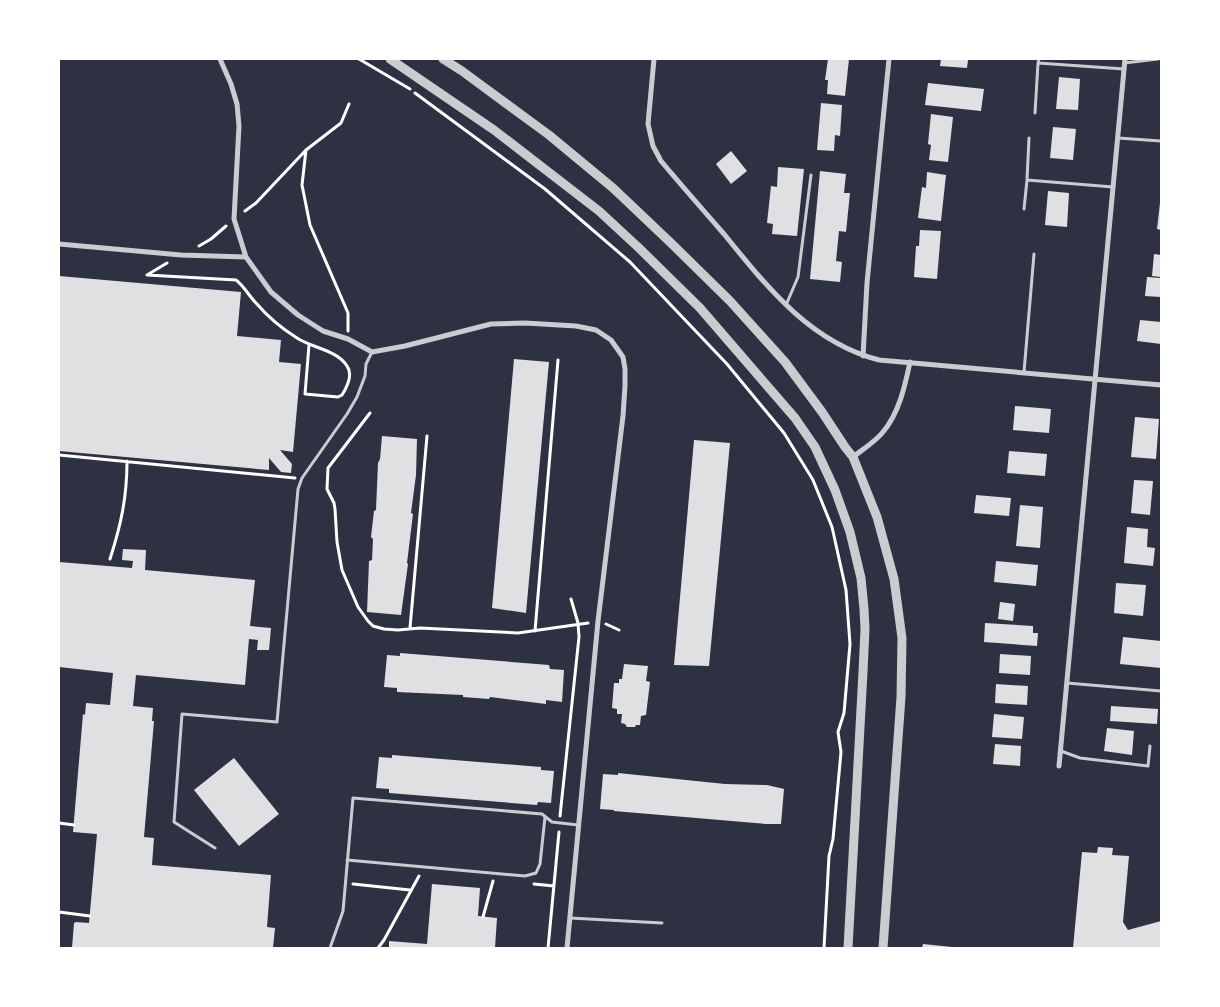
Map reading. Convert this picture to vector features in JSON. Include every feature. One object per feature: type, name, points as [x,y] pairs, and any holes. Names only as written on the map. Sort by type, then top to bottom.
[{"type":"street","points":[[220,59],[237,104],[239,126],[234,219],[246,257],[270,292],[298,315],[323,331],[348,339],[372,352],[405,346],[491,324],[525,323],[576,326],[596,330],[611,340],[623,357],[625,386],[598,622],[566,948]]},
{"type":"street","points":[[390,59],[494,130],[599,211],[640,248],[700,308],[795,418],[815,447],[835,490],[850,532],[861,578],[865,629],[848,948]]},
{"type":"street","points":[[443,59],[549,135],[613,188],[672,244],[730,301],[785,362],[853,458],[877,517],[894,579],[902,638],[901,697],[883,948]]},
{"type":"street","points":[[654,59],[648,113],[650,139],[662,162],[752,269],[786,306],[824,337],[863,356],[879,360],[1161,385]]},
{"type":"street","points":[[863,356],[867,283],[889,59]]},
{"type":"street","points":[[1059,766],[1124,64]]},
{"type":"street","points":[[59,244],[181,255],[246,257]]},
{"type":"street","points":[[853,458],[883,433],[893,419],[910,362]]},
{"type":"lane","points":[[1035,113],[1038,61],[1124,64],[1158,59]]},
{"type":"lane","points":[[1024,209],[1029,138]]},
{"type":"lane","points":[[1118,138],[1161,141]]},
{"type":"lane","points":[[786,306],[798,277],[811,175]]},
{"type":"lane","points":[[1026,180],[1113,187]]},
{"type":"lane","points":[[1024,372],[1034,254]]},
{"type":"lane","points":[[215,848],[174,822],[182,714],[277,722],[296,500],[302,478],[357,397],[366,364],[372,352]]},
{"type":"lane","points":[[1067,683],[1161,691]]},
{"type":"lane","points":[[1061,751],[1080,758],[1148,766],[1150,746]]},
{"type":"lane","points":[[330,948],[343,911],[353,798],[542,814],[552,822],[578,824]]},
{"type":"lane","points":[[347,860],[525,876],[536,873],[540,864],[545,816]]},
{"type":"lane","points":[[569,918],[662,923]]},
{"type":"path","points":[[359,59],[411,90],[545,188],[630,262],[728,364],[784,432],[813,480],[832,527],[846,590],[850,644],[844,713],[838,732],[841,752],[833,838],[829,856],[824,948]]},
{"type":"path","points":[[309,345],[305,394],[338,397],[342,395],[350,376],[348,367],[343,360],[309,345],[268,317],[236,280],[147,275],[211,239],[256,203],[306,150],[341,123],[349,104]]},
{"type":"path","points":[[306,150],[302,184],[310,225],[348,313],[348,339]]},
{"type":"path","points":[[535,631],[558,360]]},
{"type":"path","points":[[370,413],[328,468],[327,489],[334,503],[337,542],[342,570],[358,607],[363,616],[373,626],[391,629],[410,628],[518,633],[598,622],[609,624],[619,630]]},
{"type":"path","points":[[410,628],[427,436]]},
{"type":"path","points":[[59,455],[302,478]]},
{"type":"path","points":[[110,559],[123,514],[127,487],[127,462]]},
{"type":"path","points":[[548,948],[579,637],[578,624],[571,600]]},
{"type":"path","points":[[59,823],[74,824]]},
{"type":"path","points":[[378,948],[416,878],[421,875]]},
{"type":"path","points":[[484,880],[502,882]]},
{"type":"path","points":[[483,917],[493,881]]},
{"type":"path","points":[[353,884],[410,890]]},
{"type":"path","points":[[528,884],[554,886]]},
{"type":"path","points":[[59,912],[90,916]]},
{"type":"building","points":[[828,59],[849,59],[845,96],[827,94],[828,80],[825,80]]},
{"type":"building","points":[[941,59],[968,60],[967,68],[940,66]]},
{"type":"building","points":[[1059,77],[1080,79],[1078,110],[1056,109]]},
{"type":"building","points":[[928,83],[984,89],[981,111],[925,105]]},
{"type":"building","points":[[821,103],[842,105],[840,136],[835,135],[834,151],[817,150]]},
{"type":"building","points":[[931,114],[953,117],[948,162],[929,160],[931,145],[928,144]]},
{"type":"building","points":[[1053,127],[1076,129],[1073,160],[1050,158]]},
{"type":"building","points":[[731,151],[747,171],[731,184],[716,164]]},
{"type":"building","points":[[778,167],[804,169],[797,236],[772,234],[773,224],[767,223],[771,186],[777,187]]},
{"type":"building","points":[[820,171],[846,174],[844,193],[850,193],[846,232],[839,231],[836,261],[842,262],[840,282],[810,279]]},
{"type":"building","points":[[927,172],[946,175],[941,221],[918,218],[922,187],[926,188]]},
{"type":"building","points":[[1048,191],[1069,193],[1067,227],[1045,225]]},
{"type":"building","points":[[1161,203],[1161,230],[1157,229]]},
{"type":"building","points":[[920,230],[941,231],[937,279],[914,277],[916,246],[919,246]]},
{"type":"building","points":[[1154,254],[1161,255],[1161,277],[1152,276]]},
{"type":"building","points":[[59,276],[241,292],[237,336],[281,340],[279,362],[301,364],[293,452],[280,450],[292,464],[291,473],[281,472],[269,458],[269,470],[59,451]]},
{"type":"building","points":[[1147,277],[1161,278],[1161,297],[1145,296]]},
{"type":"building","points":[[1140,320],[1161,322],[1161,344],[1137,341]]},
{"type":"building","points":[[514,359],[549,362],[526,613],[492,608]]},
{"type":"building","points":[[1015,406],[1051,409],[1049,433],[1013,430]]},
{"type":"building","points":[[1135,417],[1159,419],[1156,459],[1131,457]]},
{"type":"building","points":[[382,436],[417,439],[416,475],[411,513],[413,514],[401,615],[367,612],[369,561],[372,560],[373,539],[371,537],[374,511],[376,510],[378,463]]},
{"type":"building","points":[[694,440],[730,443],[709,666],[674,665]]},
{"type":"building","points":[[1009,451],[1047,454],[1045,476],[1007,473]]},
{"type":"building","points":[[1134,480],[1153,481],[1150,515],[1131,513]]},
{"type":"building","points":[[976,495],[1011,498],[1009,516],[974,513]]},
{"type":"building","points":[[1020,505],[1043,507],[1040,548],[1016,546]]},
{"type":"building","points":[[1127,527],[1148,529],[1147,547],[1155,548],[1153,566],[1124,563]]},
{"type":"building","points":[[123,549],[146,550],[145,570],[255,580],[250,626],[271,628],[269,650],[257,650],[258,640],[249,639],[245,685],[136,675],[133,706],[153,708],[152,721],[154,721],[144,837],[154,838],[152,865],[271,875],[267,927],[275,928],[273,948],[72,948],[74,923],[89,923],[97,834],[73,832],[83,714],[85,715],[86,703],[110,705],[113,673],[59,667],[59,562],[132,568],[133,561],[122,560]]},
{"type":"building","points":[[996,561],[1038,565],[1036,586],[994,582]]},
{"type":"building","points":[[1116,583],[1146,585],[1143,616],[1114,613]]},
{"type":"building","points":[[1000,602],[1015,604],[1013,621],[998,619]]},
{"type":"building","points":[[985,623],[1033,626],[1033,633],[1038,633],[1037,646],[984,642]]},
{"type":"building","points":[[1123,637],[1161,641],[1161,668],[1120,664]]},
{"type":"building","points":[[400,653],[549,665],[550,669],[564,670],[562,702],[546,700],[546,704],[490,697],[489,699],[463,697],[463,695],[397,692],[397,688],[384,687],[387,655],[400,656]]},
{"type":"building","points":[[1000,654],[1031,656],[1030,675],[999,673]]},
{"type":"building","points":[[624,664],[648,666],[646,681],[650,682],[646,715],[641,716],[640,725],[635,727],[627,727],[621,723],[622,714],[617,714],[617,709],[612,708],[614,683],[619,683],[619,679],[622,679]]},
{"type":"building","points":[[996,684],[1028,686],[1027,705],[995,703]]},
{"type":"building","points":[[1111,706],[1158,709],[1157,724],[1110,721]]},
{"type":"building","points":[[994,714],[1024,717],[1022,739],[992,737]]},
{"type":"building","points":[[1107,728],[1134,731],[1132,755],[1104,751]]},
{"type":"building","points":[[995,744],[1021,746],[1020,766],[993,764]]},
{"type":"building","points":[[392,755],[541,767],[541,770],[554,771],[551,803],[538,802],[537,805],[389,793],[389,789],[376,788],[379,757],[392,758]]},
{"type":"building","points":[[234,758],[279,814],[239,846],[194,790]]},
{"type":"building","points":[[618,773],[725,784],[767,785],[784,789],[781,824],[600,809],[603,774],[618,775]]},
{"type":"building","points":[[1098,847],[1113,848],[1112,855],[1129,856],[1123,922],[1128,930],[1161,921],[1161,948],[1073,948],[1082,852],[1097,853]]},
{"type":"building","points":[[432,884],[480,888],[478,916],[497,918],[495,948],[389,948],[389,941],[427,944]]},
{"type":"building","points":[[923,944],[952,947],[952,948],[922,948]]}]
